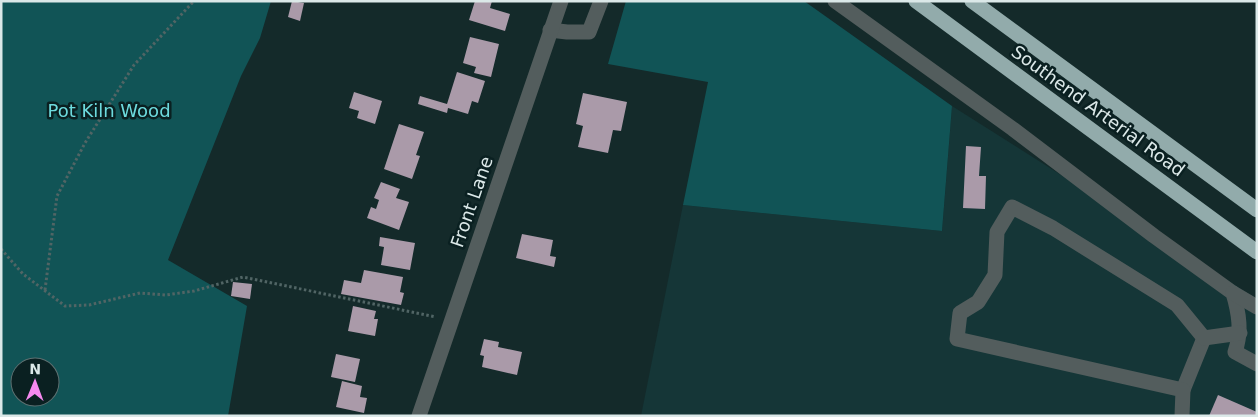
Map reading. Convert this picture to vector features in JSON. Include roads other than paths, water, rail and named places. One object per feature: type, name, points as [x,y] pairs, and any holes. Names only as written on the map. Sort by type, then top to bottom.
[{"type":"highway","name":"Southend Arterial Road","points":[[916,1],[1257,252]]},
{"type":"highway","name":"Southend Arterial Road","points":[[972,1],[1257,210]]},
{"type":"street","name":"Front Lane","points":[[419,416],[561,1]]},
{"type":"street","points":[[550,30],[589,32],[601,1]]},
{"type":"street","points":[[835,1],[1013,129],[1154,236],[1233,293],[1257,307]]},
{"type":"street","points":[[1183,390],[957,339],[960,312],[978,302],[995,276],[997,232],[1012,207],[1053,228],[1178,306],[1204,338]]},
{"type":"street","points":[[1233,293],[1237,306],[1240,333],[1235,352],[1257,364]]},
{"type":"street","points":[[1204,338],[1240,333]]},
{"type":"street","points":[[1182,416],[1183,390],[1204,338]]},
{"type":"park label","name":"Pot Kiln Wood","points":[[109,111]]}]
